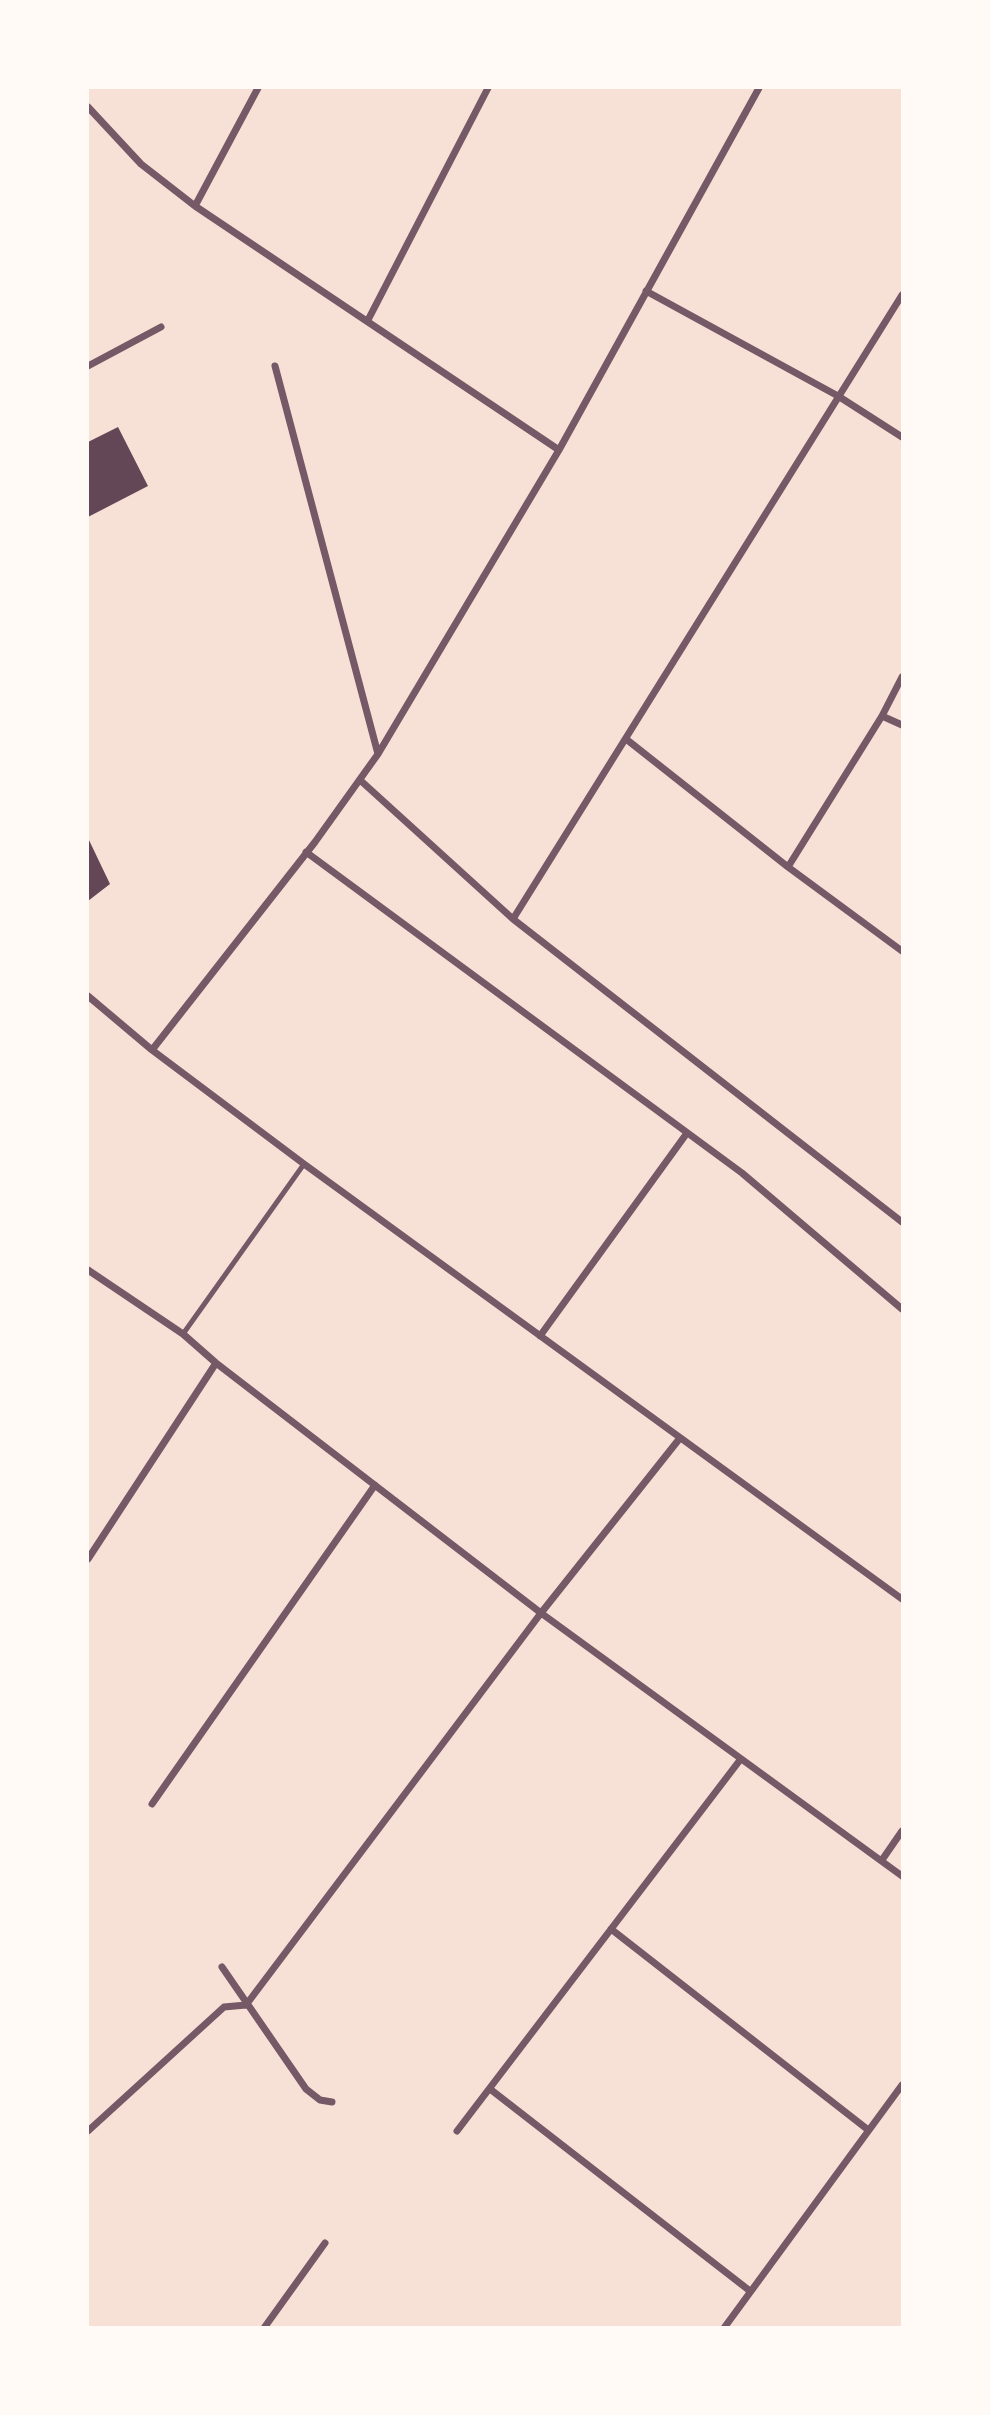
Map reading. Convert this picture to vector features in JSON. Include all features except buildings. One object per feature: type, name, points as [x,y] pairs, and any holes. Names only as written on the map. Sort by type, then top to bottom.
[{"type":"street","points":[[195,206],[258,88]]},
{"type":"street","points":[[368,320],[488,88]]},
{"type":"street","points":[[152,1050],[315,842],[377,754],[559,450],[759,88]]},
{"type":"street","points":[[88,107],[141,164],[195,206],[559,450]]},
{"type":"street","points":[[646,291],[838,396],[902,437]]},
{"type":"street","points":[[513,919],[902,295]]},
{"type":"street","points":[[88,366],[161,327]]},
{"type":"street","points":[[275,366],[377,754]]},
{"type":"street","points":[[788,867],[882,716],[902,677]]},
{"type":"street","points":[[882,716],[902,725]]},
{"type":"street","points":[[626,738],[788,867],[902,951]]},
{"type":"street","points":[[360,780],[513,919],[902,1222]]},
{"type":"street","points":[[306,852],[742,1173],[902,1308]]},
{"type":"street","points":[[88,996],[152,1050],[304,1164],[902,1599]]},
{"type":"street","points":[[540,1336],[687,1133]]},
{"type":"street","points":[[88,1270],[183,1334],[216,1363],[541,1613],[902,1876]]},
{"type":"street","points":[[88,1559],[216,1363]]},
{"type":"street","points":[[88,2130],[224,2007],[246,2005],[541,1613],[680,1438]]},
{"type":"street","points":[[152,1804],[375,1485]]},
{"type":"street","points":[[457,2131],[740,1760]]},
{"type":"street","points":[[882,1860],[902,1831]]},
{"type":"street","points":[[611,1928],[867,2129]]},
{"type":"street","points":[[222,1967],[306,2089],[320,2100],[332,2102]]},
{"type":"street","points":[[724,2328],[867,2129],[902,2085]]},
{"type":"street","points":[[490,2089],[750,2291]]},
{"type":"street","points":[[264,2328],[325,2243]]},
{"type":"lane","points":[[183,1334],[304,1164]]}]
